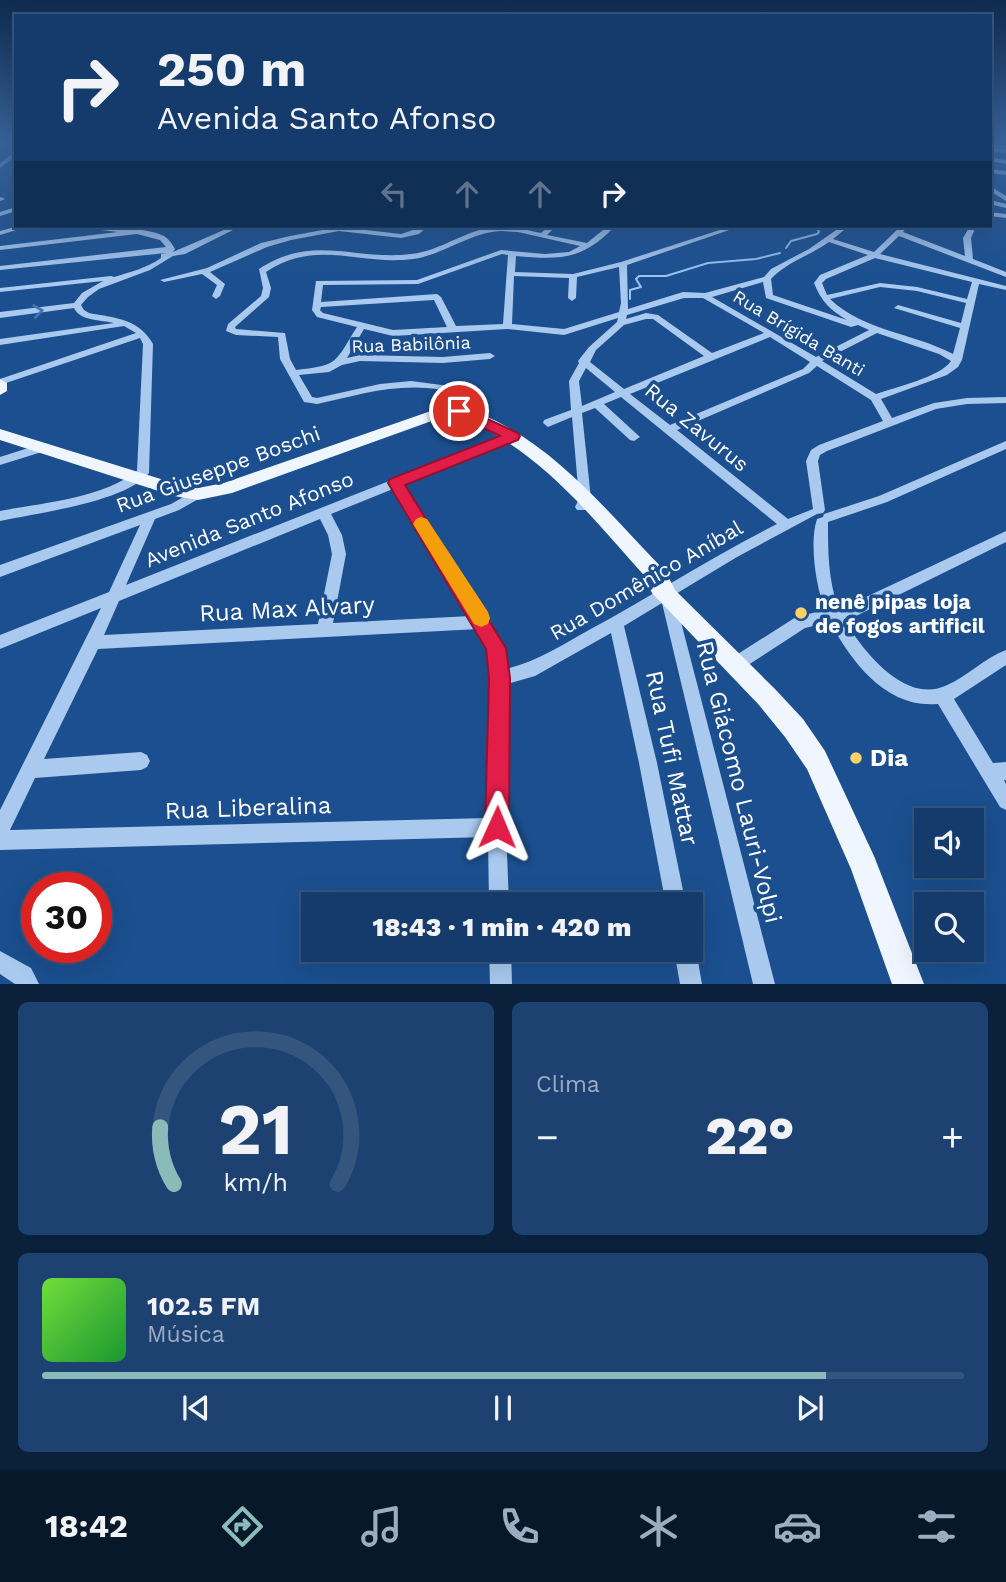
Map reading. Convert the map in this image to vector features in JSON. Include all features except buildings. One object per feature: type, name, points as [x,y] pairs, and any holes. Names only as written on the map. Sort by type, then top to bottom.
[{"type":"main road","points":[[0,382],[0,391]]},
{"type":"main road","points":[[451,408],[513,436],[553,469],[653,583],[666,592],[794,728],[816,760],[863,866],[908,984]]},
{"type":"main road","name":"Rua Giuseppe Boschi","points":[[198,494],[226,489],[451,408]]},
{"type":"main road","points":[[0,434],[138,479],[198,494]]},
{"type":"street","points":[[993,203],[1006,206]]},
{"type":"street","points":[[993,203],[1006,216]]},
{"type":"street","points":[[0,214],[14,210]]},
{"type":"street","points":[[0,233],[19,228]]},
{"type":"street","points":[[101,228],[159,237],[167,251]]},
{"type":"street","points":[[222,228],[228,230]]},
{"type":"street","points":[[0,268],[167,251],[233,228]]},
{"type":"street","points":[[164,280],[204,272],[264,244],[344,228]]},
{"type":"street","points":[[340,229],[401,236],[422,228]]},
{"type":"street","points":[[542,236],[551,228]]},
{"type":"street","points":[[610,228],[589,246],[575,253],[492,254],[418,282],[319,283],[317,313],[361,327],[393,333],[507,326],[568,332],[689,293],[705,296],[767,279],[774,271],[812,251],[843,228]]},
{"type":"street","points":[[512,274],[573,276],[623,264],[732,228]]},
{"type":"street","points":[[969,260],[967,238],[972,228]]},
{"type":"street","points":[[451,408],[453,398],[445,388],[400,382],[312,401],[306,397],[285,359],[281,333],[236,332],[230,329],[265,297],[267,288],[261,274],[267,267],[296,256],[339,251],[397,258],[419,256],[494,229],[589,246]]},
{"type":"street","points":[[875,328],[837,310],[824,298],[818,284],[822,277],[874,255],[902,229],[1006,275]]},
{"type":"street","points":[[0,248],[137,232]]},
{"type":"street","points":[[827,239],[874,255],[1006,288]]},
{"type":"street","points":[[0,316],[76,305],[94,289],[142,270],[167,251]]},
{"type":"street","points":[[507,326],[512,252]]},
{"type":"street","points":[[621,323],[624,312],[623,264]]},
{"type":"street","points":[[204,272],[221,284],[216,296]]},
{"type":"street","points":[[0,290],[125,276]]},
{"type":"street","points":[[572,298],[573,276]]},
{"type":"street","points":[[767,279],[769,296],[834,320],[875,328],[933,346],[957,360]]},
{"type":"street","points":[[889,422],[875,398],[944,373],[950,370],[957,360],[976,281]]},
{"type":"street","points":[[824,298],[880,285],[917,289],[971,302]]},
{"type":"street","name":"Rua Brígida Banti","points":[[705,296],[771,333],[875,398]]},
{"type":"street","points":[[316,305],[439,298],[453,330]]},
{"type":"street","points":[[0,516],[119,489],[138,479],[146,464],[149,350],[143,334],[128,324],[80,312],[76,305]]},
{"type":"street","points":[[898,308],[965,327]]},
{"type":"street","points":[[583,503],[574,381],[583,360],[594,346],[621,323],[646,316],[655,317],[710,356]]},
{"type":"street","points":[[0,342],[128,324]]},
{"type":"street","points":[[339,363],[361,327]]},
{"type":"street","points":[[670,429],[806,371],[816,360],[875,328]]},
{"type":"street","points":[[548,423],[771,333]]},
{"type":"street","points":[[0,382],[143,334]]},
{"type":"street","name":"Rua Babilônia","points":[[292,373],[329,369],[339,363],[370,357],[443,360],[490,356]]},
{"type":"street","name":"Rua Zavurus","points":[[583,360],[786,524]]},
{"type":"street","points":[[1006,400],[941,405],[889,422],[815,453],[811,461],[820,515],[821,559],[834,616],[872,669],[889,684],[913,695],[942,695],[1006,657]]},
{"type":"street","points":[[597,404],[634,436]]},
{"type":"street","name":"Avenida Santo Afonso","points":[[0,642],[513,436]]},
{"type":"street","name":"Rua Domênico Aníbal","points":[[499,678],[529,671],[786,524],[883,499],[1006,445]]},
{"type":"street","points":[[0,461],[41,448]]},
{"type":"street","points":[[396,483],[483,622],[496,648],[499,678],[499,892]]},
{"type":"street","name":"Rua Giuseppe Boschi","points":[[0,571],[176,507],[198,494]]},
{"type":"street","points":[[323,512],[335,535],[339,554],[324,630]]},
{"type":"street","points":[[0,830],[93,642],[150,517]]},
{"type":"street","points":[[736,664],[801,622],[834,616],[863,606],[1006,536]]},
{"type":"street","name":"Rua Giácomo Lauri-Volpi","points":[[666,592],[764,984]]},
{"type":"street","name":"Rua Max Alvary","points":[[93,642],[483,622]]},
{"type":"street","name":"Rua Tufi Mattar","points":[[615,623],[648,763],[673,892]]},
{"type":"street","points":[[942,695],[997,771],[1006,801]]},
{"type":"street","points":[[31,769],[141,761]]},
{"type":"street","name":"Rua Liberalina","points":[[0,840],[497,827]]},
{"type":"street","points":[[0,962],[23,976],[28,984]]},
{"type":"street","points":[[500,962],[501,984]]},
{"type":"street","points":[[687,962],[691,984]]},
{"type":"waterway","points":[[786,248],[791,241],[817,234],[817,228]]},
{"type":"waterway","points":[[630,299],[630,290],[641,287],[636,279],[639,276],[666,276],[708,263],[756,259],[780,253]]},
{"type":"slow traffic","points":[[421,524],[481,618]]},
{"type":"place","name":"nenê pipas loja de fogos artificil","points":[[801,613]]},
{"type":"place","name":"Dia","points":[[856,758]]},
{"type":"route","points":[[459,411],[513,436],[396,483],[491,635],[496,648],[499,667],[497,827]]}]
